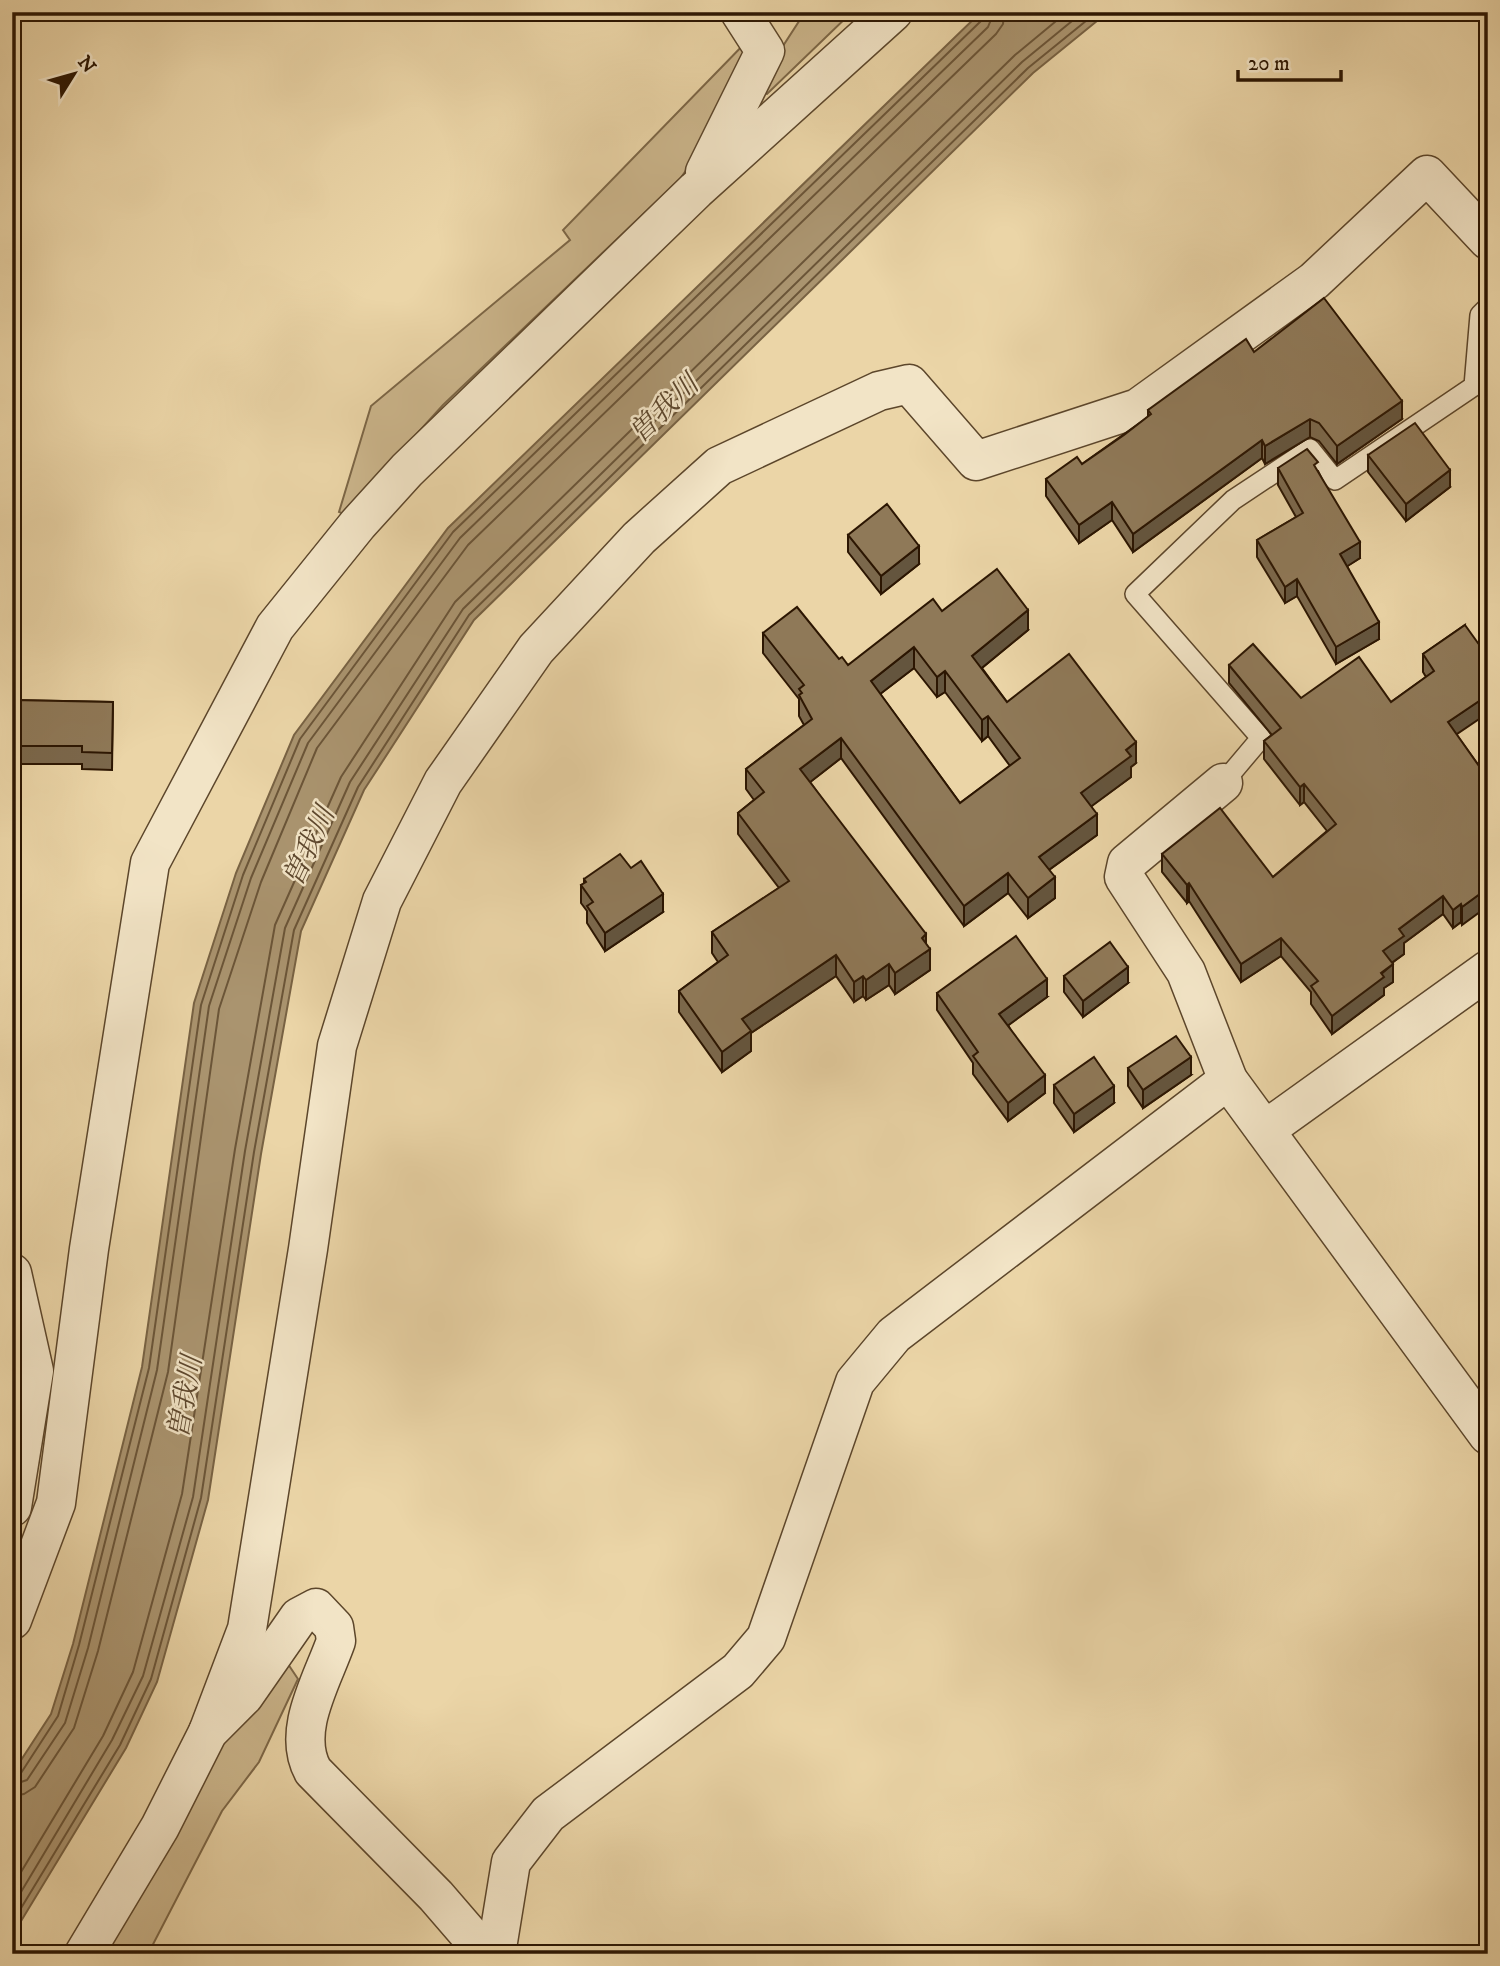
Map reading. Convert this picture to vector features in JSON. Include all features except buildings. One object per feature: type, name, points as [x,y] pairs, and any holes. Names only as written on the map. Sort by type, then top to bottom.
[{"type":"street","points":[[696,190],[765,51],[740,12]]},
{"type":"street","points":[[12,1620],[56,1503],[89,1249],[150,863],[275,627],[358,524],[407,470],[696,190],[893,12]]},
{"type":"street","points":[[84,1954],[160,1827],[208,1732],[247,1629],[308,1249],[337,1046],[383,901],[437,794],[536,649],[639,538],[719,467],[879,391],[909,384],[976,461],[1138,408],[1314,281],[1427,174],[1488,240]]},
{"type":"street","points":[[1223,783],[1127,863],[1124,877],[1186,972],[1228,1080],[1488,1435]]},
{"type":"street","points":[[1265,1130],[1488,970]]},
{"type":"street","points":[[496,1954],[511,1861],[548,1814],[738,1671],[766,1638],[856,1381],[894,1335],[1228,1080]]},
{"type":"street","points":[[12,1432],[34,1371],[89,1249]]},
{"type":"street","points":[[12,1273],[34,1371],[12,1507]]},
{"type":"street","points":[[208,1732],[244,1696],[299,1617],[316,1608],[334,1628],[336,1641],[303,1736],[304,1755],[313,1771],[436,1896],[486,1954]]},
{"type":"lane","points":[[1223,783],[1261,738],[1135,594],[1233,500],[1310,449],[1335,480],[1474,386],[1480,315],[1488,307]]},
{"type":"shaded area","points":[[805,12],[852,12],[767,94],[759,92],[759,83]]},
{"type":"shaded area","points":[[750,38],[723,117],[680,179],[443,405],[344,514],[339,512],[371,406],[570,240],[563,230]]},
{"type":"shaded area","points":[[284,1658],[298,1679],[259,1762],[222,1811],[148,1954],[97,1954],[226,1734]]},
{"type":"water","name":"曽我川","points":[[981,12],[1108,12],[1033,73],[474,620],[364,790],[301,931],[261,1154],[208,1500],[157,1682],[126,1748],[12,1936],[12,1774],[51,1714],[73,1644],[142,1367],[194,1003],[236,873],[294,735],[448,528]]}]
